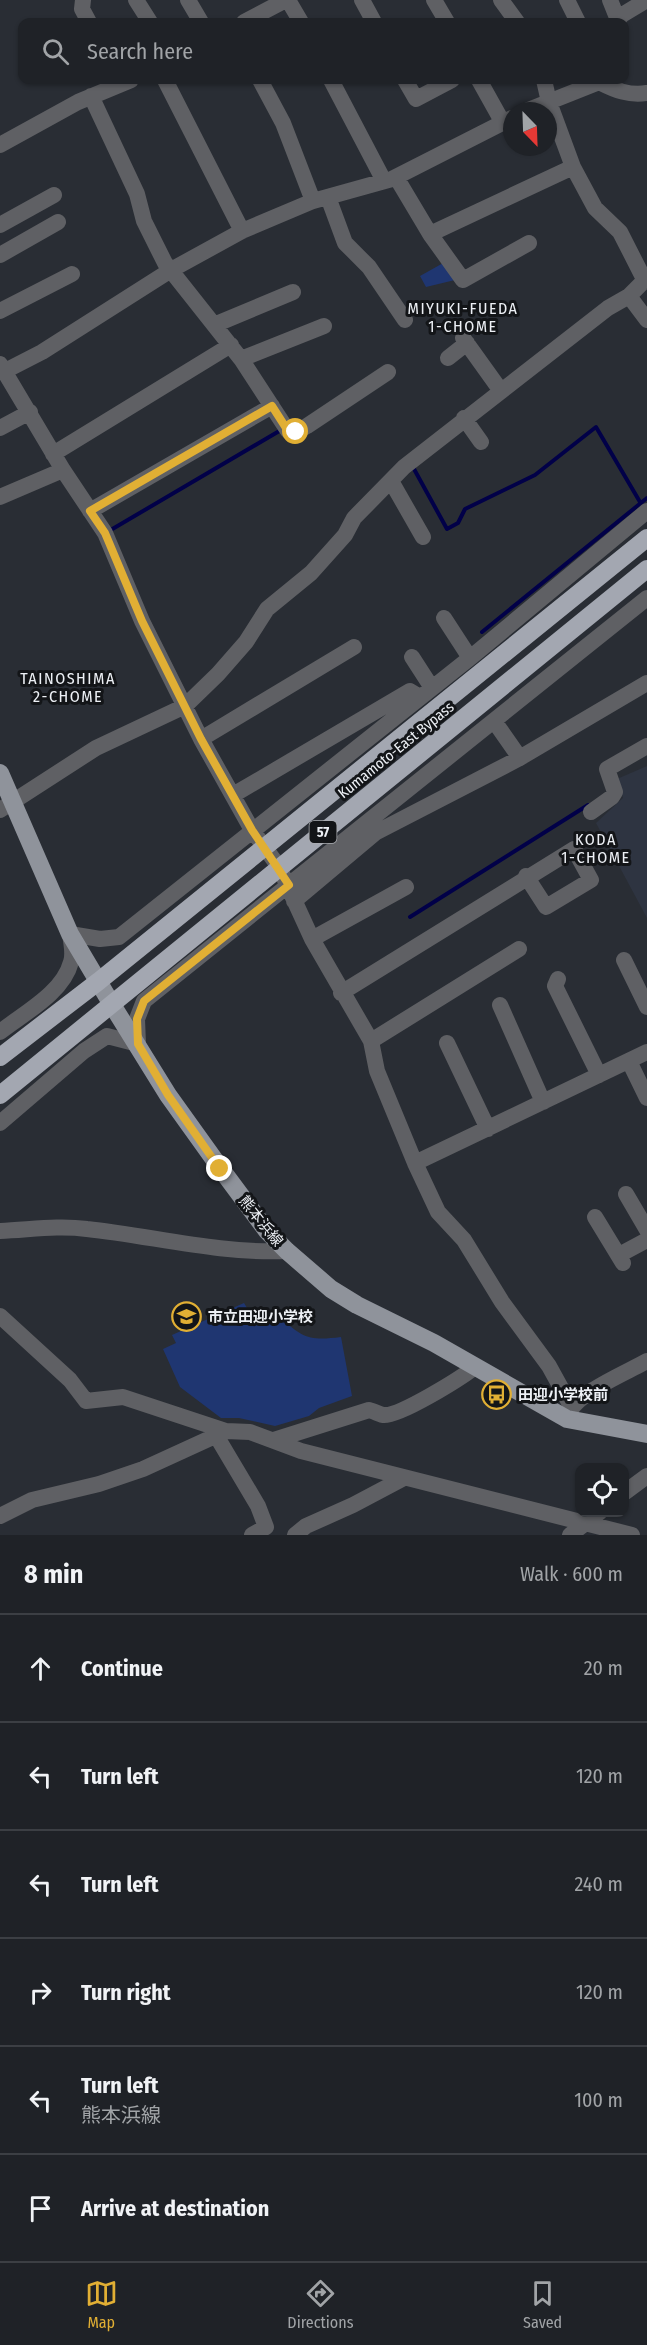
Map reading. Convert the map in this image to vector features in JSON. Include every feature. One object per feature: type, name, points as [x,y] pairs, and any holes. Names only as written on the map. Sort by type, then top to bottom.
[{"type":"highway","name":"Kumamoto-East Bypass","points":[[0,1057],[99,981],[263,846],[647,538]]},
{"type":"highway","name":"Kumamoto-East Bypass","points":[[0,1095],[647,569]]},
{"type":"main road","name":"熊本浜線","points":[[0,773],[7,806],[70,934],[168,1095],[267,1232],[339,1294],[475,1367],[569,1413],[647,1434]]},
{"type":"street","points":[[83,0],[82,9],[86,18]]},
{"type":"street","points":[[136,0],[147,18]]},
{"type":"street","points":[[188,0],[199,18]]},
{"type":"street","points":[[251,18],[285,0],[298,18]]},
{"type":"street","points":[[362,0],[372,18]]},
{"type":"street","points":[[434,0],[445,18]]},
{"type":"street","points":[[501,0],[514,18]]},
{"type":"street","points":[[567,0],[576,18]]},
{"type":"street","points":[[610,0],[616,18]]},
{"type":"street","points":[[621,18],[647,0]]},
{"type":"street","points":[[0,145],[117,84]]},
{"type":"street","points":[[167,84],[242,231]]},
{"type":"street","points":[[262,84],[320,199],[345,243],[369,267],[405,320]]},
{"type":"street","points":[[333,84],[390,179],[463,280],[530,243]]},
{"type":"street","points":[[407,84],[416,99],[444,84]]},
{"type":"street","points":[[482,84],[503,114]]},
{"type":"street","points":[[545,84],[549,102],[594,84]]},
{"type":"street","points":[[603,84],[616,91],[647,93]]},
{"type":"street","points":[[91,96],[137,194],[144,221],[171,270],[231,345],[288,431],[296,432],[388,372]]},
{"type":"street","points":[[503,122],[390,179],[320,199],[242,231],[171,270],[42,352],[2,368],[53,454],[105,533],[142,621],[201,739],[252,830],[279,867],[312,939],[341,993],[371,1041],[377,1071],[438,1212],[464,1240],[502,1302],[549,1366],[569,1413],[647,1361]]},
{"type":"street","points":[[7,806],[96,748],[184,705],[218,674],[246,642],[267,609],[311,573],[345,535],[354,518],[404,467],[464,418],[567,343],[608,308],[629,296],[646,279],[620,232],[595,208],[573,167],[557,124]]},
{"type":"street","points":[[430,234],[573,167]]},
{"type":"street","points":[[0,225],[54,195]]},
{"type":"street","points":[[0,255],[58,222]]},
{"type":"street","points":[[0,311],[72,274]]},
{"type":"street","points":[[214,325],[293,292]]},
{"type":"street","points":[[629,296],[647,320]]},
{"type":"street","points":[[241,359],[324,326]]},
{"type":"street","points":[[448,358],[465,341],[501,391]]},
{"type":"street","points":[[53,454],[231,345]]},
{"type":"street","points":[[90,511],[272,406]]},
{"type":"street","points":[[0,428],[30,412]]},
{"type":"street","points":[[464,418],[481,442]]},
{"type":"street","points":[[0,497],[63,470]]},
{"type":"street","points":[[391,481],[423,537]]},
{"type":"street","points":[[0,1032],[53,991],[67,975],[72,960],[70,934],[100,939],[119,937],[426,693],[647,510]]},
{"type":"street","points":[[0,1123],[84,1051],[107,1036],[138,1044],[137,1019],[144,1001],[647,597]]},
{"type":"street","points":[[444,618],[470,657]]},
{"type":"street","points":[[201,739],[354,647]]},
{"type":"street","points":[[412,657],[426,693]]},
{"type":"street","points":[[294,901],[375,833],[520,758],[647,682]]},
{"type":"street","points":[[233,795],[410,691],[426,693]]},
{"type":"street","points":[[495,721],[520,758]]},
{"type":"street","points":[[591,812],[612,797],[615,792],[607,769],[647,746]]},
{"type":"street","points":[[341,993],[526,876]]},
{"type":"street","points":[[312,939],[406,887]]},
{"type":"street","points":[[371,1041],[519,949]]},
{"type":"street","points":[[624,960],[647,1007]]},
{"type":"street","points":[[558,979],[555,986],[599,1076]]},
{"type":"street","points":[[500,1005],[543,1102]]},
{"type":"street","points":[[447,1043],[488,1129]]},
{"type":"street","points":[[415,1163],[647,1052]]},
{"type":"street","points":[[629,1061],[647,1098]]},
{"type":"street","points":[[626,1194],[647,1230]]},
{"type":"street","points":[[595,1217],[621,1259],[647,1240]]},
{"type":"street","points":[[0,1231],[51,1226],[252,1252],[287,1251]]},
{"type":"street","points":[[0,1316],[70,1380],[86,1401],[123,1397],[221,1434],[258,1506],[266,1527],[252,1535]]},
{"type":"street","points":[[274,1440],[369,1410],[382,1415],[395,1413],[460,1379],[475,1367]]},
{"type":"street","points":[[0,1516],[32,1500],[99,1484],[143,1469],[221,1434],[250,1432],[301,1451],[632,1535]]},
{"type":"street","points":[[629,1490],[647,1476]]},
{"type":"street","points":[[296,1535],[306,1526],[353,1505],[404,1478]]},
{"type":"street","points":[[570,1535],[594,1517]]},
{"type":"shaded area","points":[[445,262],[455,280],[426,287],[420,276]]},
{"type":"shaded area","points":[[647,766],[647,918],[596,823],[623,798],[617,779]]},
{"type":"shaded area","points":[[244,1303],[258,1326],[280,1317],[294,1330],[307,1336],[321,1339],[341,1337],[352,1396],[319,1408],[309,1416],[275,1426],[239,1418],[221,1418],[180,1387],[163,1349],[176,1343],[172,1335]]},
{"type":"waterway","points":[[414,469],[447,529],[458,523],[465,509],[535,475],[596,427],[640,502]]},
{"type":"waterway","points":[[109,531],[281,430]]},
{"type":"waterway","points":[[482,632],[647,498]]},
{"type":"waterway","points":[[410,917],[588,805]]},
{"type":"place","name":"市立田迎小学校","points":[[187,1317]]},
{"type":"place","name":"田迎小学校前","points":[[497,1395]]},
{"type":"district","name":"MIYUKI-FUEDA 1-CHOME","points":[[463,317]]},
{"type":"district","name":"TAINOSHIMA 2-CHOME","points":[[68,687]]},
{"type":"district","name":"KODA 1-CHOME","points":[[596,848]]},
{"type":"route","points":[[220,1169],[168,1095],[138,1044],[137,1019],[144,1001],[289,885],[252,830],[201,739],[142,621],[105,533],[90,511],[272,406],[288,431],[296,432]]}]
